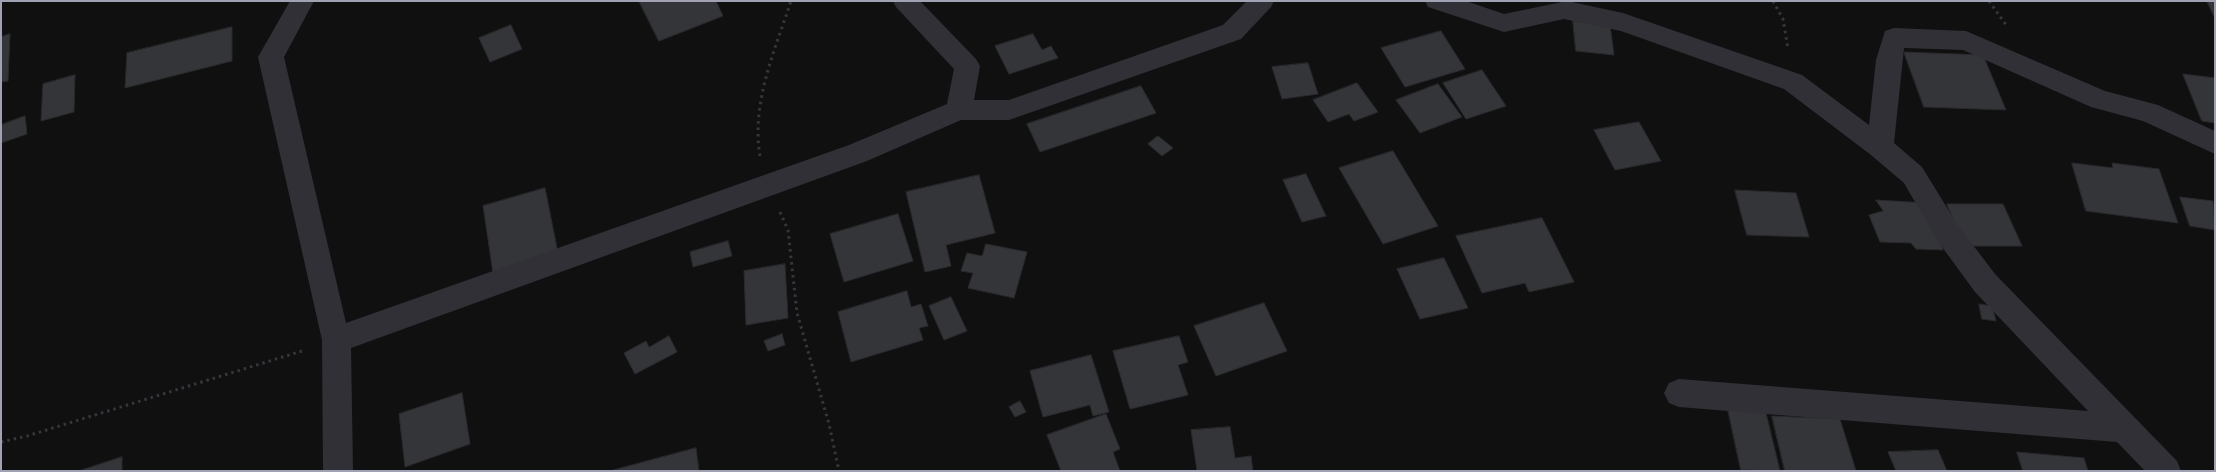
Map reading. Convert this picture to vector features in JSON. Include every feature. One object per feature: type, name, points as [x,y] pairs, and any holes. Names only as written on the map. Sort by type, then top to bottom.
[{"type":"street","points":[[302,1],[271,57],[336,340],[338,471]]},
{"type":"street","points":[[905,1],[967,66],[959,110]]},
{"type":"street","points":[[336,340],[858,153],[959,110],[1009,110],[1232,32],[1262,1]]},
{"type":"street","points":[[1438,1],[1504,23],[1564,10],[1623,22],[1793,82],[1880,147],[1913,175],[1947,232],[1985,283],[2166,471]]},
{"type":"street","points":[[1880,147],[1889,60],[1894,38],[1966,41],[2100,100],[2149,112],[2215,143]]},
{"type":"street","points":[[1679,393],[2125,428]]},
{"type":"path","points":[[791,1],[760,104],[756,146],[768,184],[788,230],[797,313],[829,424],[839,471]]},
{"type":"path","points":[[1773,1],[1783,19],[1793,82]]},
{"type":"path","points":[[1,442],[27,436],[336,340]]},
{"type":"building","points":[[639,1],[716,1],[723,16],[659,41]]},
{"type":"building","points":[[2207,1],[2215,1],[2215,18]]},
{"type":"building","points":[[1573,21],[1610,25],[1614,55],[1576,51]]},
{"type":"building","points":[[511,25],[522,49],[490,62],[479,38]]},
{"type":"building","points":[[232,27],[232,61],[125,88],[127,53]]},
{"type":"building","points":[[1441,31],[1465,69],[1405,87],[1381,48]]},
{"type":"building","points":[[10,34],[8,81],[1,82],[1,37]]},
{"type":"building","points":[[1033,34],[1042,50],[1051,46],[1058,58],[1009,74],[995,46]]},
{"type":"building","points":[[1904,52],[1983,55],[2006,110],[1924,107]]},
{"type":"building","points":[[1308,63],[1318,94],[1282,99],[1272,67]]},
{"type":"building","points":[[1482,70],[1506,106],[1466,119],[1443,83]]},
{"type":"building","points":[[2183,74],[2215,78],[2215,123],[2202,121]]},
{"type":"building","points":[[75,75],[74,112],[41,121],[43,84]]},
{"type":"building","points":[[1357,83],[1378,112],[1354,121],[1349,114],[1328,122],[1313,100]]},
{"type":"building","points":[[1438,84],[1462,117],[1420,133],[1396,100]]},
{"type":"building","points":[[1141,86],[1156,113],[1040,152],[1027,124]]},
{"type":"building","points":[[25,116],[27,134],[1,143],[1,125]]},
{"type":"building","points":[[1639,122],[1661,161],[1615,170],[1594,130]]},
{"type":"building","points":[[1158,136],[1173,148],[1162,156],[1148,144]]},
{"type":"building","points":[[1393,151],[1438,226],[1383,244],[1339,168]]},
{"type":"building","points":[[2072,163],[2113,168],[2112,163],[2159,169],[2178,223],[2086,211]]},
{"type":"building","points":[[1306,174],[1326,216],[1302,222],[1283,180]]},
{"type":"building","points":[[979,175],[995,233],[946,245],[951,266],[925,272],[906,192]]},
{"type":"building","points":[[545,188],[558,253],[493,273],[483,206]]},
{"type":"building","points":[[1735,190],[1796,193],[1809,237],[1747,235]]},
{"type":"building","points":[[2180,197],[2213,201],[2215,230],[2190,226]]},
{"type":"building","points":[[1876,200],[1927,203],[1943,250],[1916,249],[1911,243],[1880,242],[1869,215],[1883,211]]},
{"type":"building","points":[[1947,204],[2003,204],[2022,246],[1964,246]]},
{"type":"building","points":[[898,214],[913,261],[844,282],[830,234]]},
{"type":"building","points":[[1542,218],[1574,282],[1529,292],[1525,283],[1482,293],[1456,236]]},
{"type":"building","points":[[728,241],[732,256],[693,267],[690,252]]},
{"type":"building","points":[[986,244],[1027,252],[1014,298],[968,288],[973,273],[961,271],[967,253],[982,256]]},
{"type":"building","points":[[1444,258],[1468,308],[1420,319],[1397,269]]},
{"type":"building","points":[[785,264],[788,318],[746,325],[744,271]]},
{"type":"building","points":[[907,291],[911,307],[921,304],[928,326],[919,328],[923,340],[851,362],[838,312]]},
{"type":"building","points":[[951,297],[967,331],[944,340],[929,306]]},
{"type":"building","points":[[1264,303],[1287,351],[1216,376],[1194,326]]},
{"type":"building","points":[[1979,304],[1992,306],[1996,321],[1982,319]]},
{"type":"building","points":[[782,334],[785,345],[768,351],[764,341]]},
{"type":"building","points":[[669,336],[677,352],[635,374],[624,353],[646,341],[649,347]]},
{"type":"building","points":[[1179,336],[1188,362],[1178,365],[1188,395],[1130,409],[1113,351]]},
{"type":"building","points":[[1091,355],[1109,412],[1093,416],[1090,405],[1043,417],[1030,371]]},
{"type":"building","points":[[462,393],[470,444],[405,467],[399,414]]},
{"type":"building","points":[[1020,401],[1026,412],[1015,417],[1009,407]]},
{"type":"building","points":[[1728,410],[1766,413],[1780,471],[1741,470]]},
{"type":"building","points":[[1106,414],[1120,449],[1113,452],[1120,471],[1061,471],[1047,435]]},
{"type":"building","points":[[1772,416],[1840,419],[1856,471],[1785,471]]},
{"type":"building","points":[[1230,427],[1235,458],[1251,456],[1253,471],[1197,471],[1191,430]]},
{"type":"building","points":[[696,448],[699,471],[610,471]]},
{"type":"building","points":[[1938,450],[1947,471],[1896,471],[1888,452]]},
{"type":"building","points":[[2017,452],[2084,458],[2088,471],[2023,471]]},
{"type":"building","points":[[122,457],[122,471],[79,471]]}]
